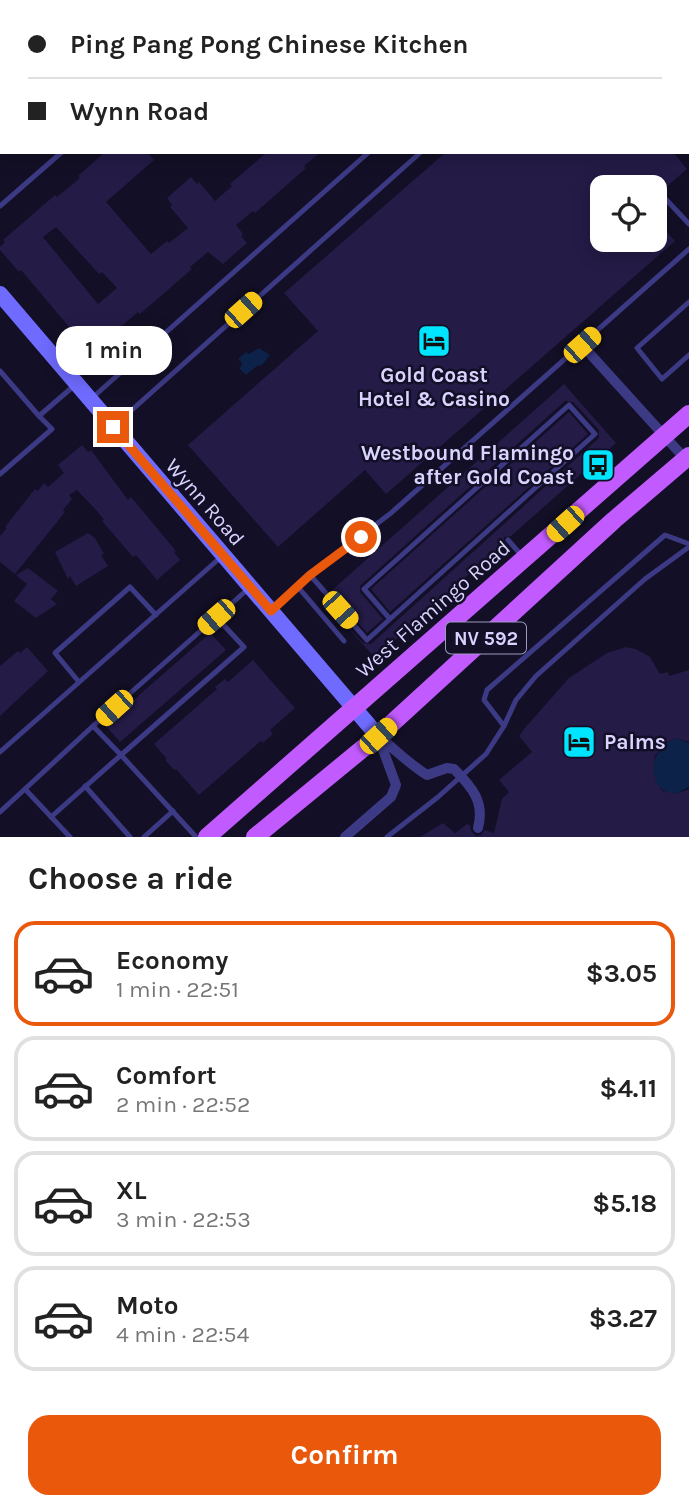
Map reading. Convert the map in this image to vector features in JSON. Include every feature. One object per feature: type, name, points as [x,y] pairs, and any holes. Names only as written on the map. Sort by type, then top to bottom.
[{"type":"main road","name":"West Flamingo Road","points":[[206,837],[689,414]]},
{"type":"main road","name":"NV 592","points":[[255,837],[378,736],[607,526],[688,462]]},
{"type":"street","name":"Wynn Road","points":[[0,294],[378,736]]},
{"type":"street","points":[[582,345],[688,462]]},
{"type":"street","points":[[378,736],[427,775],[447,768],[454,769],[479,802],[482,813],[478,828]]},
{"type":"street","points":[[345,837],[391,797],[396,785],[378,736]]},
{"type":"lane","points":[[0,206],[60,154]]},
{"type":"lane","points":[[90,400],[367,154]]},
{"type":"lane","points":[[113,427],[419,154]]},
{"type":"lane","points":[[667,200],[689,224]]},
{"type":"lane","points":[[271,611],[310,575],[391,513],[689,250]]},
{"type":"lane","points":[[689,302],[637,348],[662,379],[689,355]]},
{"type":"lane","points":[[0,371],[52,429],[0,474]]},
{"type":"lane","points":[[39,416],[76,384]]},
{"type":"lane","points":[[310,575],[367,640],[595,434],[569,405],[364,589],[390,619]]},
{"type":"lane","points":[[387,837],[486,754],[504,726],[516,701],[536,676],[645,579],[689,546],[665,535],[487,690],[484,700],[504,726]]},
{"type":"lane","points":[[508,540],[525,559]]},
{"type":"lane","points":[[0,752],[223,555]]},
{"type":"lane","points":[[79,682],[55,653],[130,587],[156,615]]},
{"type":"lane","points":[[0,812],[251,587]]},
{"type":"lane","points":[[298,587],[344,641]]},
{"type":"lane","points":[[51,817],[244,647],[216,617]]},
{"type":"lane","points":[[93,726],[196,837]]},
{"type":"lane","points":[[85,786],[130,837]]},
{"type":"lane","points":[[25,789],[70,837]]},
{"type":"lane","points":[[144,837],[173,811]]},
{"type":"water","points":[[259,348],[270,355],[262,365],[246,375],[240,369],[242,363],[238,359],[246,352],[249,354]]},
{"type":"water","points":[[676,738],[689,743],[689,787],[676,794],[665,791],[658,785],[653,769],[660,751]]},
{"type":"building","points":[[103,154],[149,154],[154,160],[106,202],[151,254],[188,228],[170,207],[172,205],[167,198],[191,177],[197,184],[199,182],[215,201],[265,154],[319,154],[255,213],[253,211],[236,225],[247,243],[223,264],[208,252],[140,314],[138,312],[117,330],[122,336],[98,357],[92,350],[90,352],[21,270],[19,272],[0,250],[5,242],[3,240],[55,195],[57,197],[80,178],[78,176]],"holes":[[[56,227],[99,274],[102,272],[117,288],[98,304],[43,237]]]},
{"type":"building","name":"Gold Coast Hotel & Casino","points":[[444,154],[675,154],[687,169],[667,186],[667,175],[590,175],[590,252],[662,252],[386,494],[365,470],[278,547],[188,445],[318,331],[284,293]]},
{"type":"building","name":"Gold Coast Hotel & Casino","points":[[667,232],[675,241],[667,248]]},
{"type":"building","points":[[564,384],[616,443],[511,536],[504,537],[504,543],[375,658],[322,599],[363,643],[371,644],[599,438],[599,430],[573,402],[565,401],[360,586],[360,592],[383,619],[367,633],[331,591]]},
{"type":"building","points":[[569,412],[588,434],[390,612],[371,589]]},
{"type":"building","points":[[82,445],[88,452],[91,450],[128,500],[131,497],[176,551],[174,552],[180,560],[157,580],[136,555],[133,557],[77,490],[69,495],[72,499],[63,510],[65,512],[15,574],[0,562],[0,536],[7,528],[5,527],[35,489],[38,491],[44,483],[48,487],[64,473],[58,465]]},
{"type":"building","points":[[88,533],[95,538],[108,566],[76,586],[70,576],[68,579],[55,552]]},
{"type":"building","points":[[28,568],[58,591],[51,599],[57,604],[36,618],[14,601],[27,584],[16,575]]},
{"type":"building","points":[[210,633],[226,650],[120,742],[105,725]]},
{"type":"building","points":[[27,647],[48,671],[0,716],[0,666]]},
{"type":"building","name":"Palms","points":[[626,647],[650,657],[660,674],[668,672],[669,676],[689,670],[689,742],[676,738],[664,744],[655,756],[653,771],[657,784],[663,791],[676,794],[689,789],[689,837],[420,837],[443,823],[455,833],[467,824],[476,836],[485,830],[494,833],[502,799],[509,792],[499,780],[532,752],[519,736],[569,678],[607,653]]},
{"type":"building","points":[[253,660],[295,708],[270,730],[273,734],[263,743],[261,741],[199,795],[165,760],[167,759],[154,744],[217,689],[215,687],[225,679],[228,682]]},
{"type":"place","name":"Gold Coast Hotel & Casino","points":[[434,341]]},
{"type":"place","name":"Westbound Flamingo after Gold Coast","points":[[598,465]]},
{"type":"place","name":"Palms","points":[[579,742]]},
{"type":"route","points":[[113,427],[271,611],[310,575],[361,537]]}]
